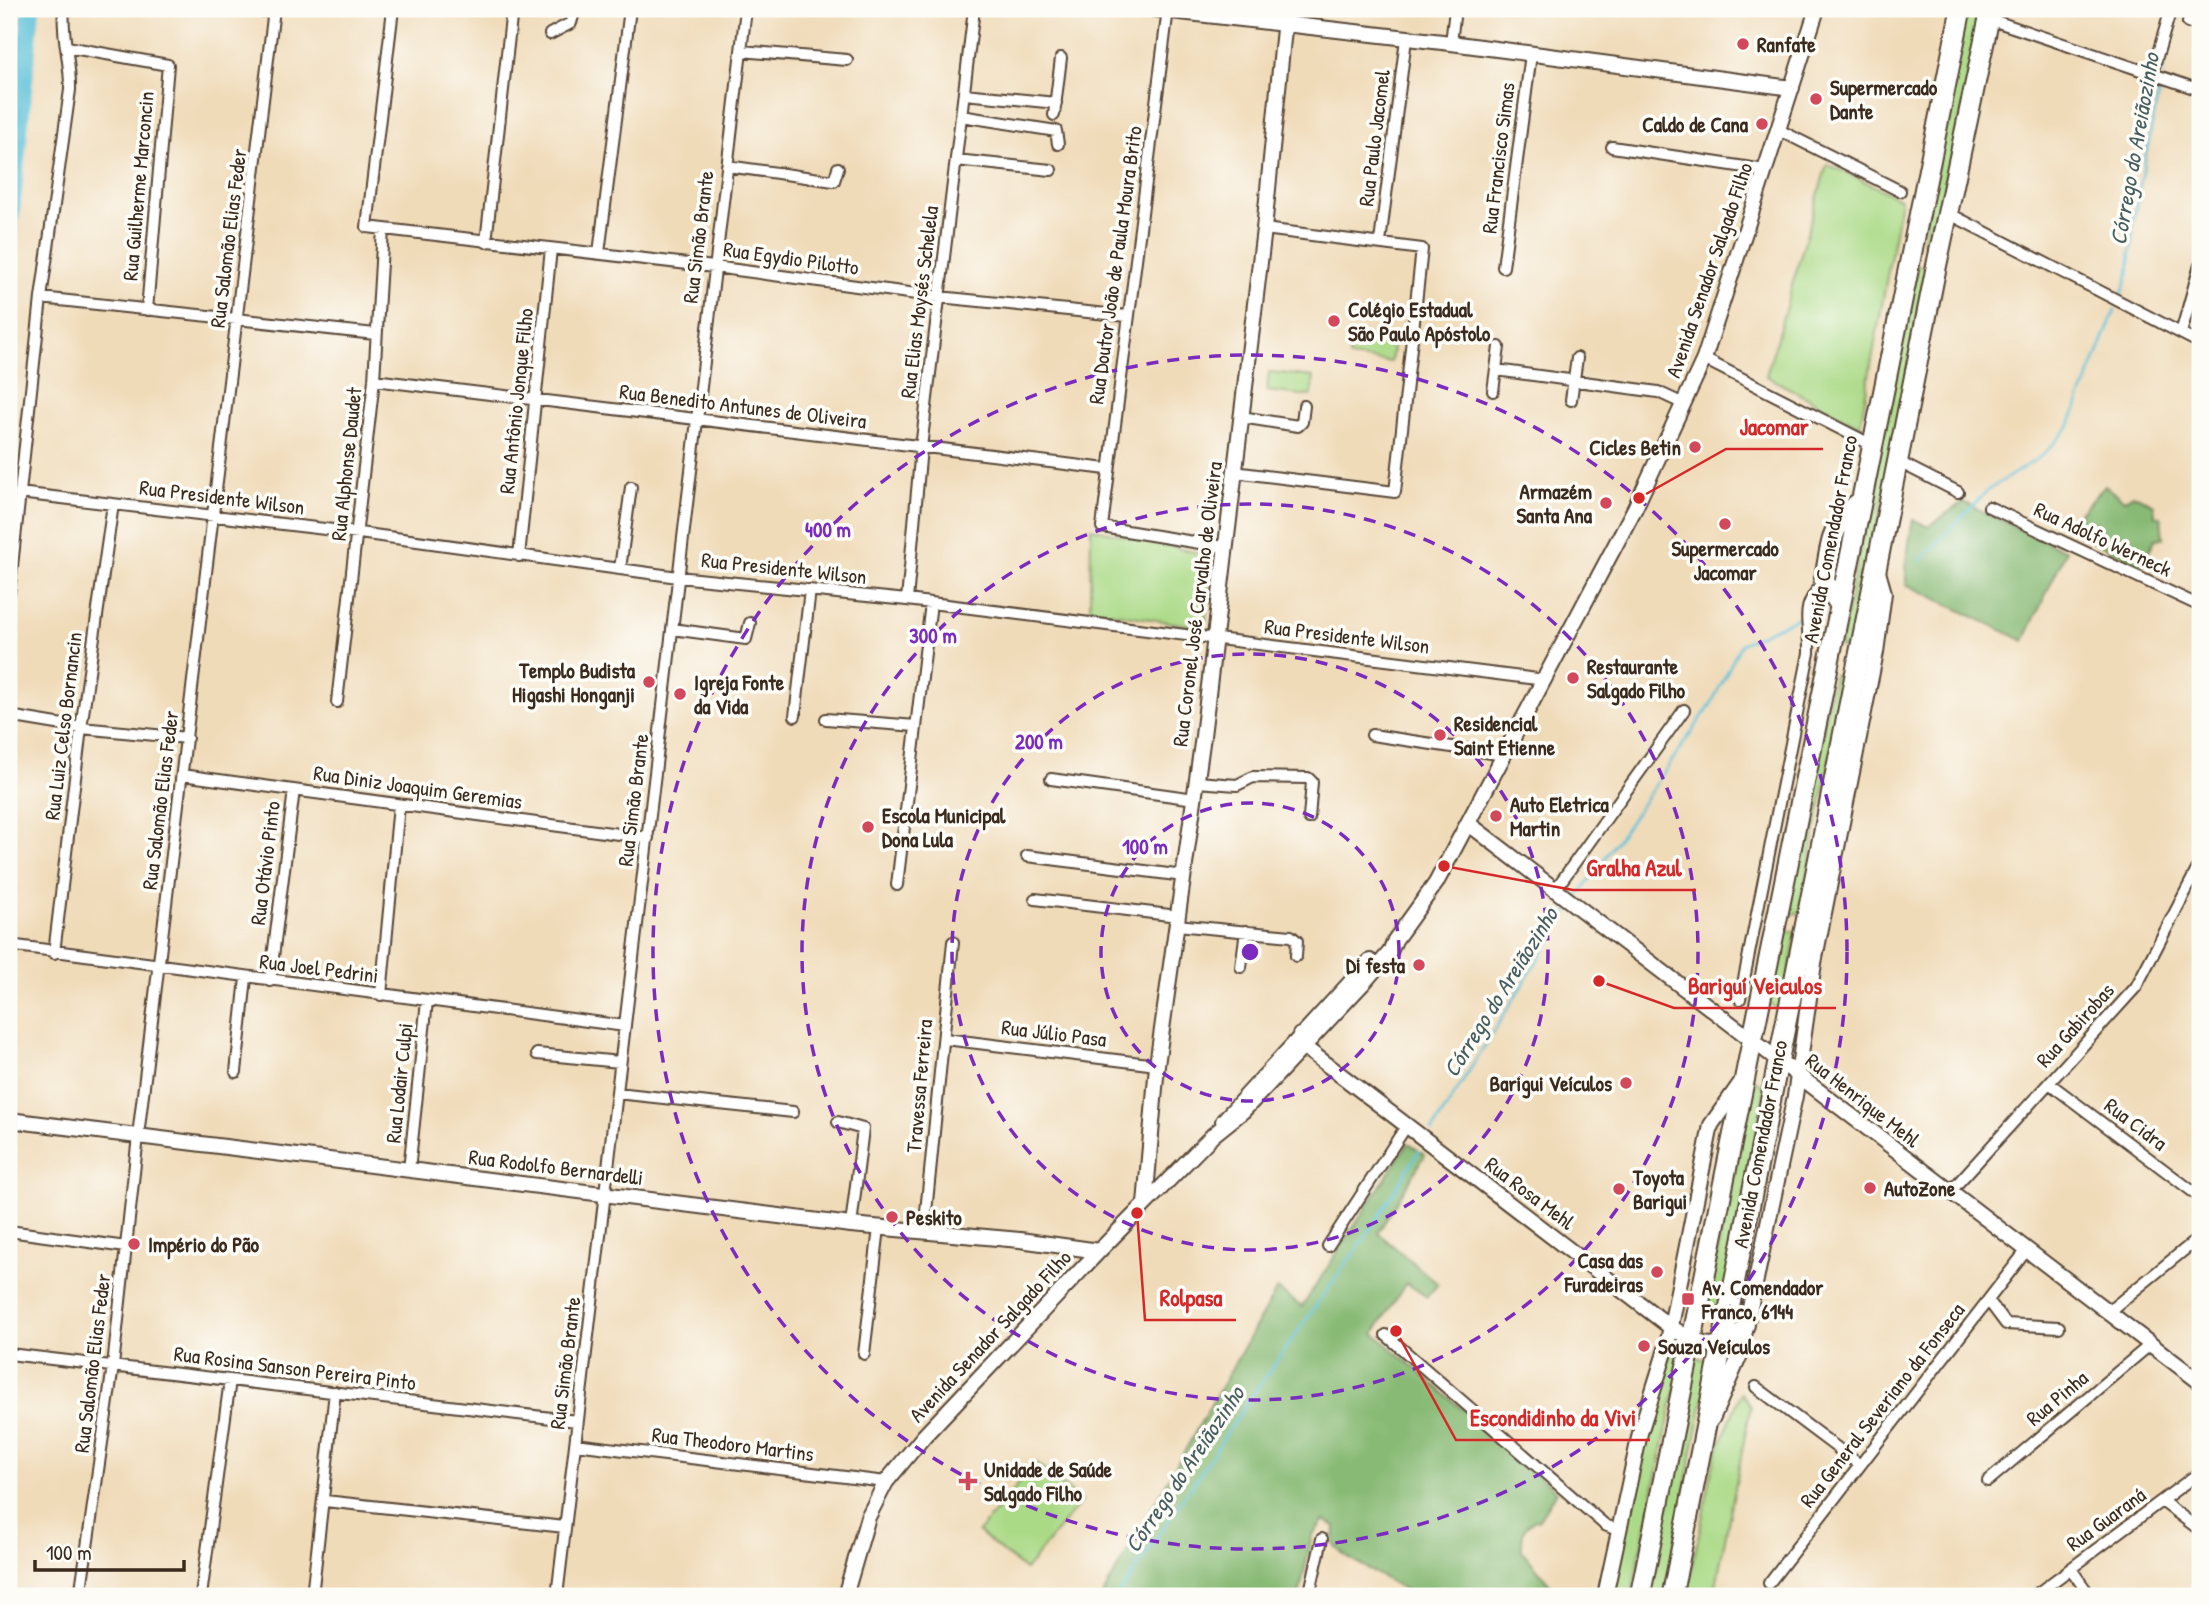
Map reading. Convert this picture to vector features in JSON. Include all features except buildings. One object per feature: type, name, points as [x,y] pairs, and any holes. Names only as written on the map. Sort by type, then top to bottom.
[{"type":"highway","name":"Avenida Comendador Franco","points":[[1640,1596],[1961,9]]},
{"type":"highway","name":"Avenida Comendador Franco","points":[[1672,1596],[1878,572],[1936,268],[1990,14]]},
{"type":"highway","points":[[1910,260],[1915,252],[1926,250],[1933,257],[1936,268]]},
{"type":"highway","points":[[1840,606],[1824,581],[1835,526],[1843,515],[1861,501]]},
{"type":"highway","points":[[1829,662],[1834,656],[1843,655],[1853,660],[1858,669]]},
{"type":"highway","points":[[1779,909],[1779,918],[1788,924],[1807,922]]},
{"type":"street","points":[[9,594],[41,298],[70,90],[71,67],[63,30],[64,9]]},
{"type":"street","points":[[245,9],[274,11]]},
{"type":"street","name":"Rua Egydio Pilotto","points":[[393,9],[367,227],[714,267],[939,297],[1127,316]]},
{"type":"street","points":[[486,242],[512,9]]},
{"type":"street","points":[[550,34],[571,23],[575,9]]},
{"type":"street","points":[[598,253],[630,9]]},
{"type":"street","name":"Rua Simão Brante","points":[[557,1596],[746,9]]},
{"type":"street","name":"Rua Elias Moysés Schelela","points":[[907,600],[921,448],[974,9]]},
{"type":"street","points":[[1163,9],[1285,16],[1406,39],[1792,88]]},
{"type":"street","name":"Rua Doutor João de Paula Moura Brito","points":[[1163,9],[1102,527],[1224,547]]},
{"type":"street","points":[[1451,43],[1455,9]]},
{"type":"street","name":"Avenida Senador Salgado Filho","points":[[845,1596],[868,1517],[886,1482],[924,1436],[1145,1204],[1213,1135],[1243,1111],[1302,1041],[1390,952],[1395,940],[1423,904],[1469,824],[1635,508],[1704,359],[1817,9]]},
{"type":"street","points":[[2159,76],[2171,9]]},
{"type":"street","points":[[2188,23],[2191,9]]},
{"type":"street","name":"Rua Salomão Elias Feder","points":[[80,1596],[113,1366],[158,967],[274,11]]},
{"type":"street","points":[[1990,14],[2200,90]]},
{"type":"street","name":"Rua Coronel José Carvalho de Oliveira","points":[[1145,1204],[1157,1065],[1195,799],[1264,229],[1285,16]]},
{"type":"street","name":"Rua Paulo Jacomel","points":[[1380,242],[1406,39]]},
{"type":"street","name":"Rua Guilherme Marconcin","points":[[67,47],[168,65],[147,310]]},
{"type":"street","points":[[741,51],[847,60]]},
{"type":"street","name":"Rua Francisco Simas","points":[[1503,267],[1531,54]]},
{"type":"street","points":[[964,94],[1055,109],[1061,58]]},
{"type":"street","points":[[961,116],[1056,131],[1058,144]]},
{"type":"street","points":[[1777,129],[1900,191]]},
{"type":"street","points":[[1612,148],[1765,170]]},
{"type":"street","points":[[956,160],[1051,170]]},
{"type":"street","points":[[727,166],[834,181],[838,168]]},
{"type":"street","points":[[1948,214],[2200,343]]},
{"type":"street","name":"Rua Alphonse Daudet","points":[[337,702],[359,533],[374,380],[383,229]]},
{"type":"street","points":[[1234,472],[1395,492],[1422,249],[1264,229]]},
{"type":"street","name":"Rua Antônio Jonque Filho","points":[[519,556],[551,249]]},
{"type":"street","points":[[2181,333],[2200,265]]},
{"type":"street","points":[[41,298],[375,334]]},
{"type":"street","points":[[1493,391],[1499,348]]},
{"type":"street","points":[[1571,400],[1577,358]]},
{"type":"street","points":[[1704,359],[1872,445]]},
{"type":"street","points":[[1496,370],[1658,392],[1684,404]]},
{"type":"street","name":"Rua Benedito Antunes de Oliveira","points":[[374,380],[1107,469]]},
{"type":"street","points":[[1241,417],[1298,425],[1302,422],[1304,406]]},
{"type":"street","points":[[1899,462],[1958,492]]},
{"type":"street","points":[[620,569],[631,487]]},
{"type":"street","name":"Rua Presidente Wilson","points":[[19,492],[359,533],[678,577],[907,600],[1545,680]]},
{"type":"street","name":"Rua Luiz Celso Bornancin","points":[[54,953],[81,728],[113,504]]},
{"type":"street","name":"Rua Adolfo Werneck","points":[[1989,506],[2200,606]]},
{"type":"street","name":"Avenida Comendador Franco","points":[[1706,1429],[1740,1355],[1798,1077],[1814,963],[1876,652],[1884,593],[1878,572]]},
{"type":"street","name":"Avenida Comendador Franco","points":[[1740,999],[1809,653],[1804,615],[1807,605],[1824,581]]},
{"type":"street","points":[[795,716],[810,590]]},
{"type":"street","points":[[897,885],[931,603]]},
{"type":"street","points":[[672,629],[746,639],[750,623]]},
{"type":"street","points":[[1555,890],[1684,710]]},
{"type":"street","points":[[9,716],[81,728],[187,738]]},
{"type":"street","points":[[826,719],[916,726]]},
{"type":"street","points":[[1372,735],[1505,755]]},
{"type":"street","name":"Rua Diniz Joaquim Geremias","points":[[182,775],[648,838]]},
{"type":"street","points":[[1197,782],[1237,785],[1253,777],[1308,778],[1312,782],[1309,818]]},
{"type":"street","points":[[1051,779],[1195,799]]},
{"type":"street","name":"Rua Otávio Pinto","points":[[270,981],[294,790]]},
{"type":"street","points":[[381,995],[399,805]]},
{"type":"street","name":"Rua Henrique Mehl","points":[[1469,824],[2200,1382]]},
{"type":"street","points":[[1027,856],[1184,876]]},
{"type":"street","name":"Rua Gabirobas","points":[[1949,1193],[2136,987],[2200,864]]},
{"type":"street","points":[[1035,899],[1295,937],[1297,956]]},
{"type":"street","points":[[1241,967],[1246,931]]},
{"type":"street","name":"Travessa Ferreira","points":[[924,1232],[953,942]]},
{"type":"street","name":"Rua Joel Pedrini","points":[[9,946],[625,1026]]},
{"type":"street","points":[[236,1072],[246,978]]},
{"type":"street","name":"Rua Lodair Culpi","points":[[409,1170],[427,1001]]},
{"type":"street","name":"Rua Júlio Pasa","points":[[945,1039],[1157,1065]]},
{"type":"street","name":"Rua Rosa Mehl","points":[[1302,1041],[1669,1326],[1692,1341],[1706,1345],[1723,1344]]},
{"type":"street","points":[[537,1054],[620,1062]]},
{"type":"street","name":"Avenida Comendador Franco","points":[[1605,1596],[1640,1433],[1663,1364],[1711,1125],[1745,1078]]},
{"type":"street","name":"Rua Cidra","points":[[2049,1083],[2200,1197]]},
{"type":"street","points":[[617,1093],[793,1112]]},
{"type":"street","name":"Rua Rodolfo Bernardelli","points":[[9,1120],[851,1225],[1020,1240],[1099,1251]]},
{"type":"street","points":[[838,1122],[863,1129],[851,1225]]},
{"type":"street","points":[[1328,1247],[1407,1125]]},
{"type":"street","points":[[864,1354],[879,1228]]},
{"type":"street","points":[[9,1231],[126,1247]]},
{"type":"street","points":[[2108,1312],[2200,1237]]},
{"type":"street","name":"Rua General Severiano da Fonseca","points":[[1769,1583],[2026,1251]]},
{"type":"street","points":[[1988,1300],[2006,1324],[2059,1327]]},
{"type":"street","points":[[1723,1344],[1747,1325]]},
{"type":"street","points":[[1386,1335],[1605,1525],[1620,1531]]},
{"type":"street","name":"Rua Pinha","points":[[1988,1481],[2151,1344]]},
{"type":"street","name":"Rua Rosina Sanson Pereira Pinto","points":[[9,1354],[577,1421]]},
{"type":"street","points":[[201,1596],[230,1380]]},
{"type":"street","points":[[1756,1387],[1860,1465]]},
{"type":"street","points":[[312,1596],[325,1502],[335,1392]]},
{"type":"street","name":"Rua Theodoro Martins","points":[[575,1444],[886,1482]]},
{"type":"street","name":"Rua Guaraná","points":[[2034,1596],[2200,1472]]},
{"type":"street","points":[[325,1502],[565,1527]]},
{"type":"street","points":[[2163,1502],[2200,1531]]},
{"type":"street","points":[[1310,1596],[1322,1539]]},
{"type":"street","points":[[2071,1569],[2090,1596]]},
{"type":"green space","points":[[1965,9],[1984,9],[1933,245],[1922,241]]},
{"type":"green space","points":[[1827,164],[1901,199],[1860,426],[1766,376]]},
{"type":"green space","points":[[1917,265],[1927,267],[1853,654],[1850,649],[1840,647]]},
{"type":"green space","points":[[1351,335],[1394,340],[1391,362],[1349,357]]},
{"type":"green space","points":[[1269,372],[1314,377],[1311,396],[1267,391]]},
{"type":"green space","points":[[2105,485],[2124,500],[2133,494],[2154,505],[2155,516],[2161,517],[2163,538],[2155,538],[2143,566],[2066,528]]},
{"type":"green space","points":[[1963,502],[2066,551],[2024,641],[1906,584],[1906,562],[1913,519],[1928,527]]},
{"type":"green space","points":[[1091,528],[1212,556],[1205,628],[1090,609]]},
{"type":"green space","points":[[1841,672],[1846,674],[1800,913],[1790,914],[1786,911],[1834,675]]},
{"type":"green space","points":[[1784,931],[1796,932],[1782,1013],[1768,1002]]},
{"type":"green space","points":[[1753,1078],[1765,1088],[1721,1317],[1705,1311]]},
{"type":"green space","points":[[1408,1143],[1425,1155],[1378,1233],[1438,1284],[1427,1297],[1406,1283],[1374,1333],[1557,1491],[1539,1519],[1526,1527],[1522,1551],[1560,1596],[1416,1596],[1347,1557],[1334,1545],[1335,1526],[1324,1520],[1312,1536],[1299,1596],[1102,1596],[1277,1289],[1302,1307]]},
{"type":"green space","points":[[1670,1349],[1683,1353],[1631,1596],[1608,1596],[1640,1451]]},
{"type":"green space","points":[[1695,1357],[1711,1361],[1664,1596],[1650,1596]]},
{"type":"green space","points":[[1741,1393],[1751,1405],[1714,1596],[1686,1596],[1715,1457]]},
{"type":"green space","points":[[1036,1463],[1082,1501],[1025,1570],[978,1532]]},
{"type":"waterway","points":[[9,230],[31,9]]},
{"type":"waterway","name":"Córrego do Areiãozinho","points":[[2162,74],[2176,9]]},
{"type":"waterway","name":"Córrego do Areiãozinho","points":[[2121,295],[2129,274],[2134,216],[2161,80]]},
{"type":"waterway","name":"Córrego do Areiãozinho","points":[[1919,562],[1988,490],[2043,455],[2069,427],[2115,310]]},
{"type":"waterway","name":"Córrego do Areiãozinho","points":[[1576,900],[1711,704],[1741,644],[1801,616]]},
{"type":"waterway","name":"Córrego do Areiãozinho","points":[[1432,1131],[1570,908]]},
{"type":"waterway","name":"Córrego do Areiãozinho","points":[[1118,1596],[1252,1396],[1372,1227],[1419,1151]]},
{"type":"place","name":"Ranfate","points":[[1743,44]]},
{"type":"place","name":"Supermercado Dante","points":[[1816,99]]},
{"type":"place","name":"Caldo de Cana","points":[[1762,124]]},
{"type":"place","name":"Colégio Estadual São Paulo Apóstolo","points":[[1334,321]]},
{"type":"place","name":"Cicles Betin","points":[[1695,447]]},
{"type":"place","name":"Jacomar","points":[[1639,498]]},
{"type":"place","name":"Armazém Santa Ana","points":[[1606,503]]},
{"type":"place","name":"Supermercado Jacomar","points":[[1725,524]]},
{"type":"place","name":"Restaurante Salgado Filho","points":[[1573,678]]},
{"type":"place","name":"Templo Budista Higashi Honganji","points":[[649,682]]},
{"type":"place","name":"Igreja Fonte da Vida","points":[[680,694]]},
{"type":"place","name":"Residencial Saint Etienne","points":[[1440,735]]},
{"type":"place","name":"Auto Eletrica Martin","points":[[1496,816]]},
{"type":"place","name":"Escola Municipal Dona Lula","points":[[868,827]]},
{"type":"place","name":"Gralha Azul","points":[[1444,866]]},
{"type":"place","name":"Di festa","points":[[1419,965]]},
{"type":"place","name":"Bariguí Veiculos","points":[[1599,981]]},
{"type":"place","name":"Barigui Veículos","points":[[1626,1083]]},
{"type":"place","name":"AutoZone","points":[[1870,1188]]},
{"type":"place","name":"Toyota Barigui","points":[[1619,1189]]},
{"type":"place","name":"Rolpasa","points":[[1137,1213]]},
{"type":"place","name":"Peskito","points":[[892,1217]]},
{"type":"place","name":"Império do Pão","points":[[134,1244]]},
{"type":"place","name":"Casa das Furadeiras","points":[[1657,1272]]},
{"type":"place","name":"Av. Comendador Franco, 6144","points":[[1688,1299]]},
{"type":"place","name":"Escondidinho da Vivi","points":[[1396,1331]]},
{"type":"place","name":"Souza Veículos","points":[[1644,1346]]},
{"type":"place","name":"Unidade de Saúde Salgado Filho","points":[[968,1481]]}]
